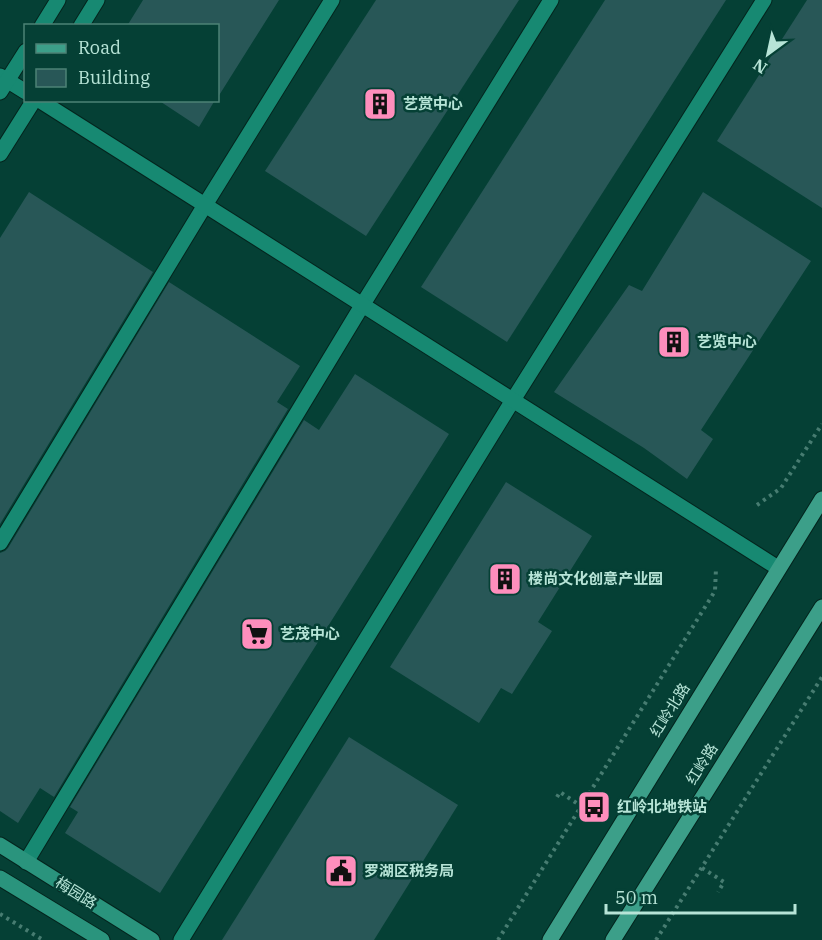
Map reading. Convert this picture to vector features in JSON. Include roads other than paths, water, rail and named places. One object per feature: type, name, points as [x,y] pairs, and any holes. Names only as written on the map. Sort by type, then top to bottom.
[{"type":"main road","name":"红岭北路","points":[[550,940],[822,499]]},
{"type":"main road","name":"红岭路","points":[[613,940],[822,607]]},
{"type":"main road","name":"梅园路","points":[[0,845],[152,940]]},
{"type":"main road","name":"梅园路","points":[[0,878],[102,940]]},
{"type":"street","points":[[43,24],[58,0]]},
{"type":"street","points":[[82,24],[97,0]]},
{"type":"street","points":[[0,543],[332,0]]},
{"type":"street","points":[[26,862],[363,304],[551,0]]},
{"type":"street","points":[[181,940],[513,400],[764,0]]},
{"type":"street","points":[[24,54],[2,83],[24,91]]},
{"type":"street","points":[[0,154],[33,102]]},
{"type":"street","points":[[42,102],[778,568]]},
{"type":"place","name":"艺赏中心","points":[[380,104]]},
{"type":"place","name":"艺览中心","points":[[674,342]]},
{"type":"place","name":"楼尚文化创意产业园","points":[[505,579]]},
{"type":"place","name":"艺茂中心","points":[[257,634]]},
{"type":"place","name":"红岭北地铁站","points":[[594,807]]},
{"type":"place","name":"罗湖区税务局","points":[[341,871]]}]
